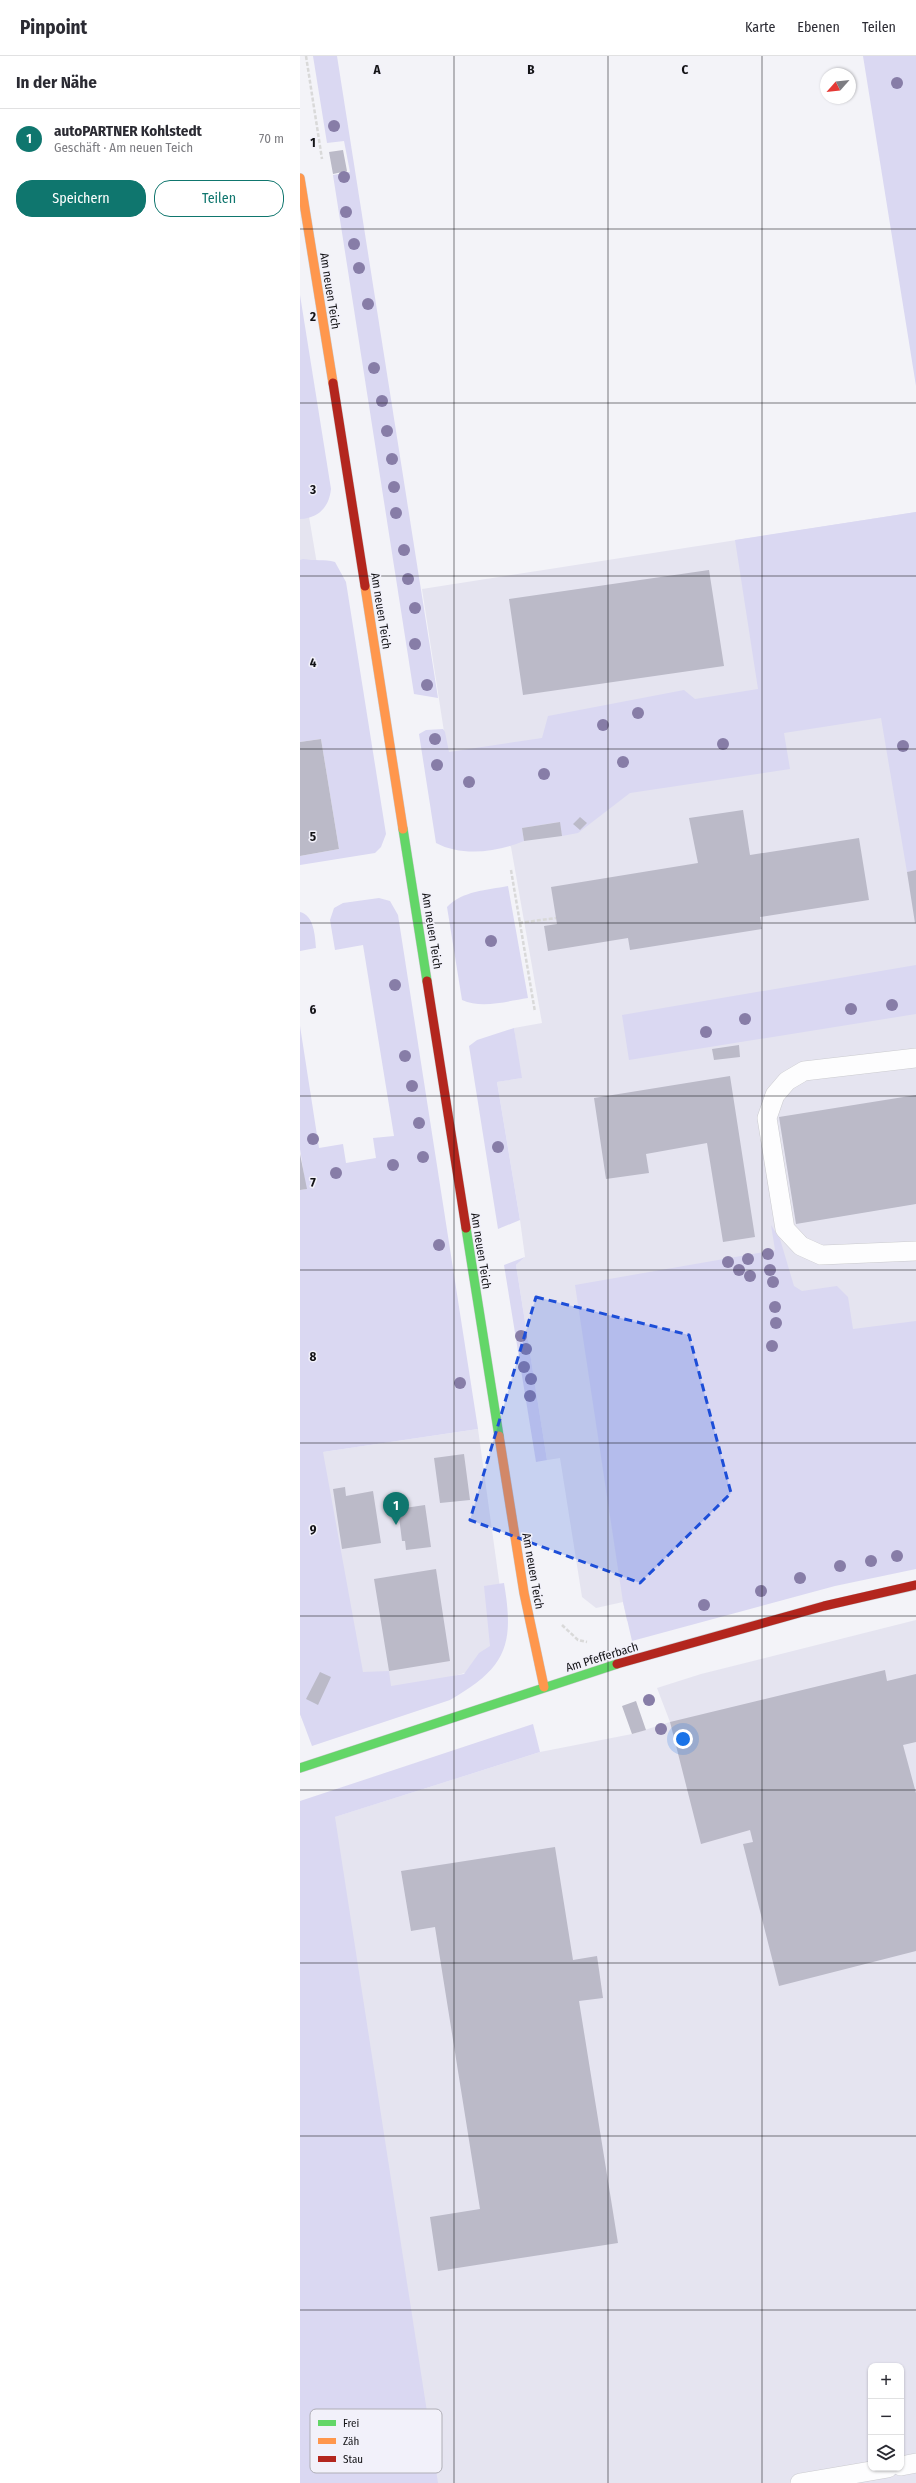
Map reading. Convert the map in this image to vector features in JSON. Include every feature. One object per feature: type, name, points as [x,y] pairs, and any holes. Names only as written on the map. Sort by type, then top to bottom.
[{"type":"street","name":"Am neuen Teich","points":[[300,178],[524,1593],[544,1687]]},
{"type":"street","name":"Am Pfefferbach","points":[[300,1768],[632,1659],[809,1610],[916,1585]]},
{"type":"lane","points":[[916,1058],[804,1072],[787,1081],[775,1095],[767,1118],[785,1229],[802,1246],[821,1255],[916,1251]]},
{"type":"lane","points":[[904,2465],[916,2463]]},
{"type":"lane","points":[[800,2483],[870,2471]]},
{"type":"path","points":[[511,870],[535,1012]]},
{"type":"path","points":[[519,923],[556,918]]},
{"type":"highlighted area","points":[[536,1297],[689,1335],[731,1493],[640,1583],[470,1520]]},
{"type":"shaded area","points":[[313,56],[337,56],[438,698],[414,694],[333,175],[350,172],[344,141],[327,143]]},
{"type":"shaded area","points":[[863,56],[916,56],[916,386]]},
{"type":"shaded area","points":[[300,295],[331,489],[328,501],[318,514],[300,519]]},
{"type":"shaded area","points":[[300,463],[321,588],[300,591]]},
{"type":"shaded area","points":[[916,512],[916,1522],[627,1621],[623,1602],[596,1608],[582,1597],[560,1458],[547,1460],[516,1265],[525,1257],[497,1082],[521,1078],[514,1028],[542,1023],[511,847],[451,777],[422,589]]},
{"type":"shaded area","points":[[916,512],[916,870],[907,872],[881,718],[784,733],[790,769],[630,793],[578,833],[562,836],[559,822],[522,828],[524,841],[492,850],[457,850],[436,843],[419,734],[426,730],[443,729],[449,752],[542,738],[548,716],[684,690],[695,699],[758,689],[735,540]]},
{"type":"shaded area","points":[[300,560],[335,562],[346,582],[386,834],[381,847],[375,853],[300,865],[300,856],[339,849],[321,739],[300,742]]},
{"type":"shaded area","points":[[508,886],[528,998],[486,1004],[470,1003],[462,1000],[447,907],[467,894]]},
{"type":"shaded area","points":[[379,898],[390,901],[398,915],[478,1429],[323,1452],[363,1672],[389,1671],[391,1686],[464,1674],[479,1653],[490,1646],[484,1586],[504,1583],[508,1624],[502,1654],[494,1666],[469,1688],[450,1700],[312,1746],[300,1714],[300,1190],[306,1189],[300,1149],[300,1026],[319,1148],[343,1144],[346,1163],[376,1158],[373,1138],[394,1136],[363,945],[335,950],[330,920],[334,908],[343,903]]},
{"type":"shaded area","points":[[300,912],[305,914],[311,922],[316,948],[300,951]]},
{"type":"shaded area","points":[[916,965],[916,1014],[629,1060],[622,1015]]},
{"type":"shaded area","points":[[514,1028],[522,1078],[497,1082],[520,1220],[498,1229],[469,1046],[477,1040]]},
{"type":"shaded area","points":[[771,1225],[780,1239],[794,1286],[802,1291],[837,1286],[848,1297],[853,1329],[916,1321],[916,1569],[835,1586],[632,1641],[623,1602],[575,1285],[775,1250]]},
{"type":"shaded area","points":[[525,1257],[516,1265],[547,1460],[536,1462],[504,1265]]},
{"type":"shaded area","points":[[478,1429],[501,1595],[497,1642],[471,1671],[303,1721],[300,1714],[323,1452]]},
{"type":"shaded area","points":[[916,1620],[916,2483],[300,2483],[300,1828],[540,1752],[632,1734],[670,1722],[657,1688],[701,1674]]},
{"type":"shaded area","points":[[533,1724],[540,1752],[335,1817],[427,2409],[310,2409],[310,2473],[436,2473],[438,2483],[300,2483],[300,1801]]},
{"type":"building","points":[[343,150],[347,171],[333,174],[329,152]]},
{"type":"building","points":[[709,570],[724,666],[523,695],[509,599]]},
{"type":"building","points":[[321,739],[339,849],[300,856],[300,742]]},
{"type":"building","points":[[743,810],[750,855],[859,838],[869,900],[760,917],[762,929],[630,950],[628,938],[548,951],[544,926],[557,924],[551,887],[698,863],[689,818]]},
{"type":"building","points":[[580,817],[587,823],[580,830],[573,824]]},
{"type":"building","points":[[560,822],[562,836],[524,841],[522,828]]},
{"type":"building","points":[[916,870],[916,922],[915,923],[907,872]]},
{"type":"building","points":[[739,1045],[740,1057],[714,1060],[712,1049]]},
{"type":"building","points":[[730,1076],[755,1237],[723,1242],[707,1143],[646,1154],[649,1173],[606,1179],[594,1098]]},
{"type":"building","points":[[916,1095],[916,1204],[796,1224],[779,1117]]},
{"type":"building","points":[[300,1154],[307,1189],[300,1190]]},
{"type":"building","points":[[464,1454],[470,1500],[440,1503],[434,1458]]},
{"type":"building","points":[[345,1487],[346,1496],[373,1491],[381,1543],[342,1549],[333,1489]]},
{"type":"building","points":[[425,1505],[431,1547],[406,1550],[405,1541],[402,1541],[398,1509]]},
{"type":"building","points":[[436,1569],[450,1661],[389,1671],[374,1579]]},
{"type":"building","points":[[885,1670],[887,1681],[916,1674],[916,1742],[903,1745],[916,1793],[916,1951],[779,1986],[743,1844],[753,1842],[750,1830],[701,1844],[670,1722]]},
{"type":"building","points":[[320,1672],[331,1677],[318,1705],[306,1699]]},
{"type":"building","points":[[636,1701],[646,1730],[632,1734],[622,1706]]},
{"type":"building","points":[[555,1847],[573,1960],[597,1956],[603,1998],[579,2001],[618,2243],[438,2271],[430,2217],[480,2209],[435,1927],[411,1931],[401,1871]]},
{"type":"traffic: fast","points":[[403,829],[427,981]]},
{"type":"traffic: fast","points":[[466,1228],[499,1436]]},
{"type":"traffic: fast","points":[[300,1768],[617,1664]]},
{"type":"traffic: slow","points":[[300,178],[333,383]]},
{"type":"traffic: slow","points":[[365,586],[403,829]]},
{"type":"traffic: slow","points":[[499,1436],[524,1593],[544,1687]]},
{"type":"traffic: jam","points":[[333,383],[365,586]]},
{"type":"traffic: jam","points":[[427,981],[466,1228]]},
{"type":"traffic: jam","points":[[617,1664],[824,1606],[916,1585]]},
{"type":"place","name":"autoPARTNER Kohlstedt","points":[[396,1525]]}]
